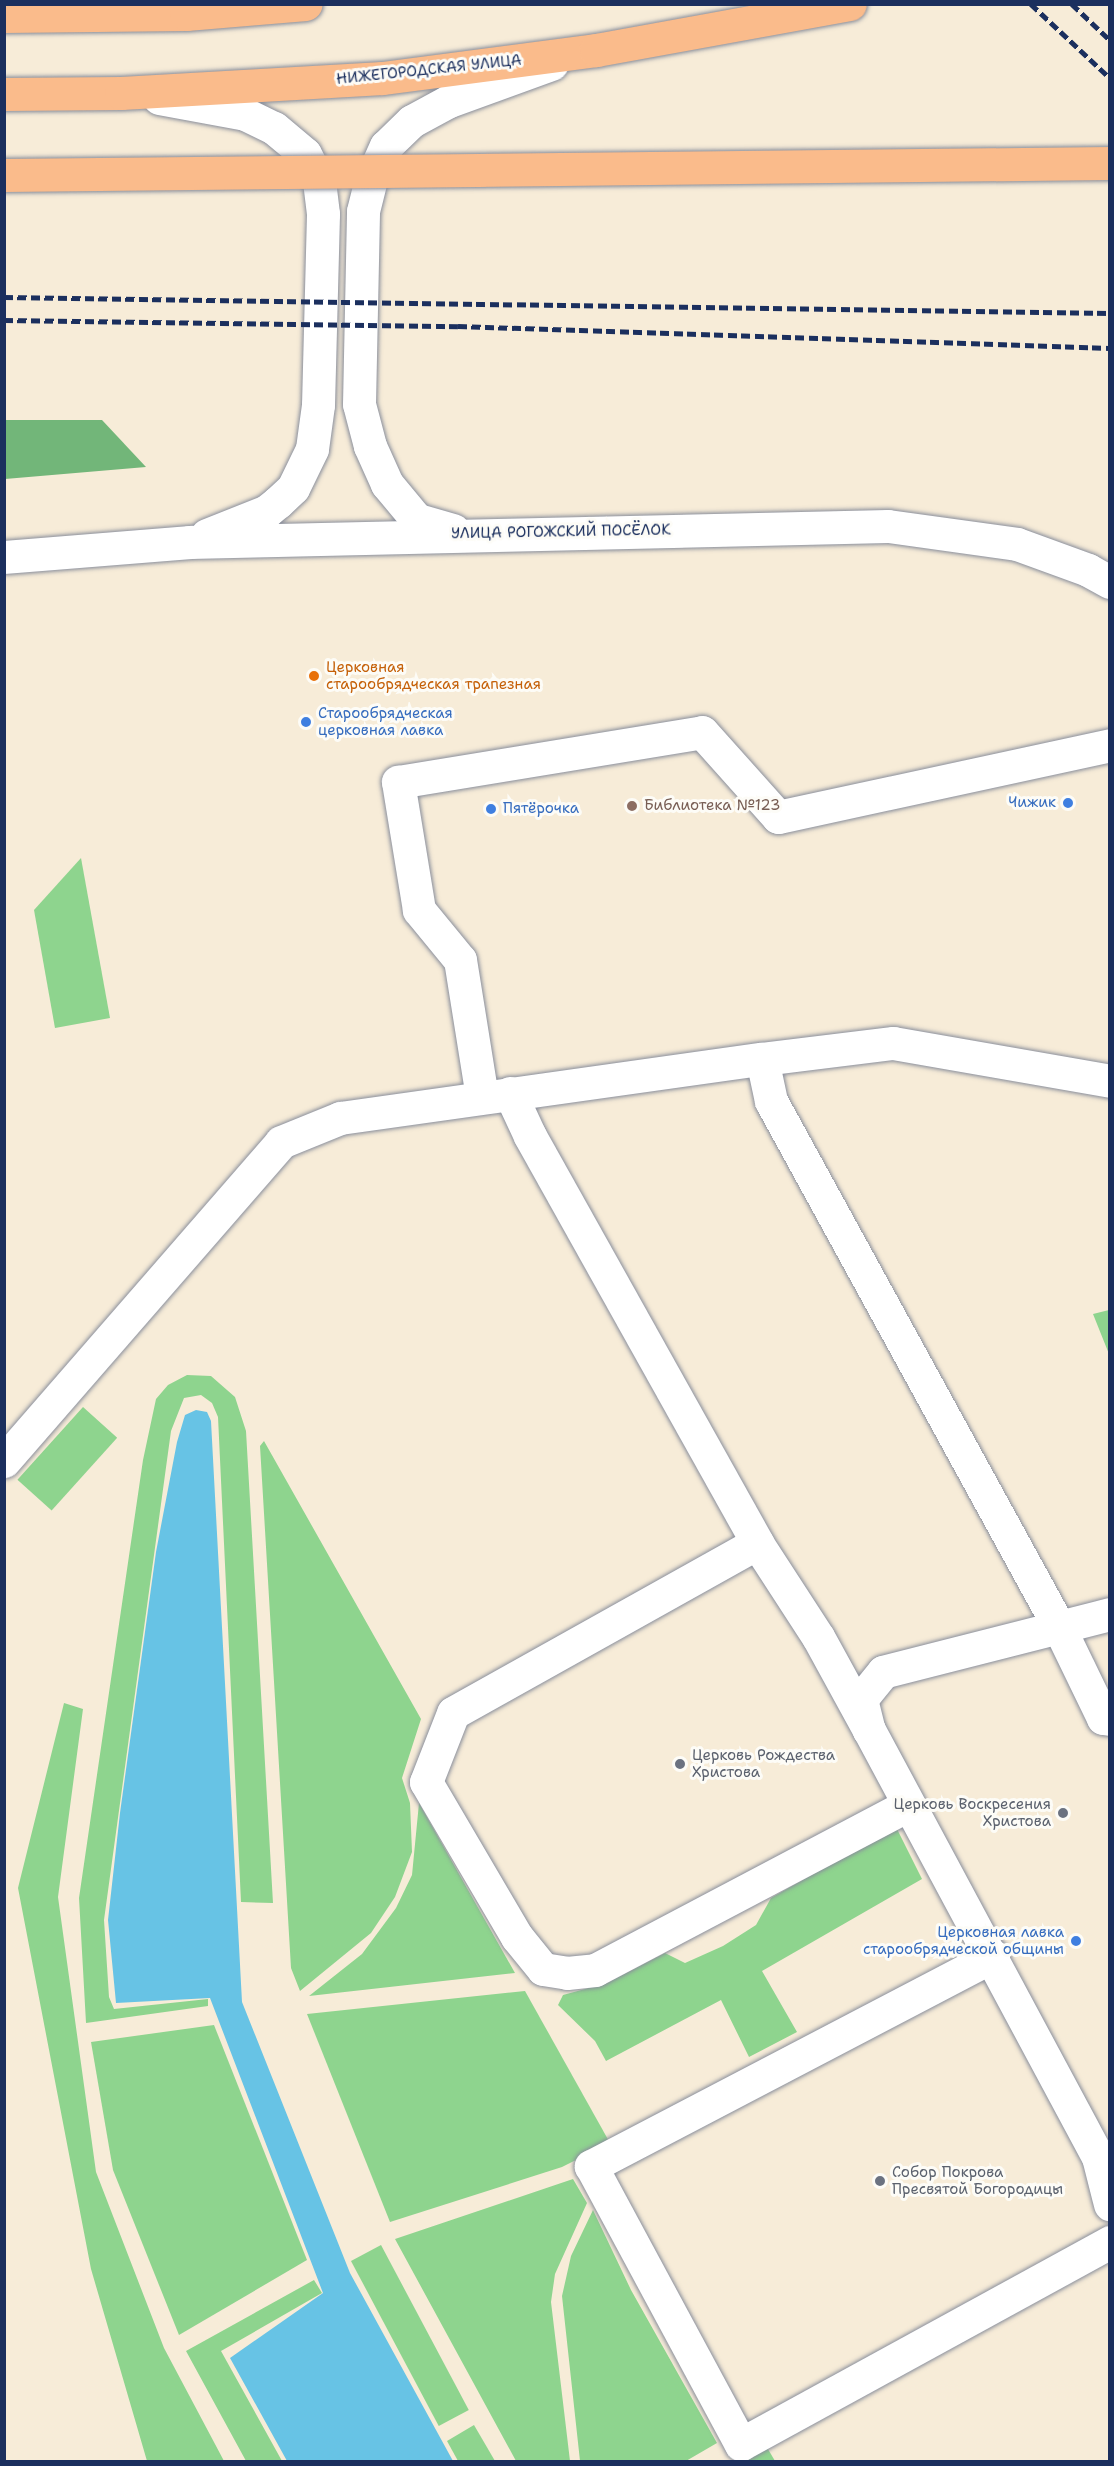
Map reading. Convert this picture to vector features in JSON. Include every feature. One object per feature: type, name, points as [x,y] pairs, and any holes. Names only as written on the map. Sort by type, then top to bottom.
[{"type":"main road","points":[[147,4],[186,14]]},
{"type":"main road","points":[[4,16],[186,14],[306,4]]},
{"type":"main road","name":"НИЖЕГОРОДСКАЯ УЛИЦА","points":[[4,94],[121,93],[383,78],[596,50],[850,4]]},
{"type":"main road","points":[[4,175],[1110,163]]},
{"type":"street","points":[[469,534],[417,520],[387,484],[370,446],[359,404],[363,211],[371,179],[386,146],[412,121],[449,101],[596,50]]},
{"type":"street","points":[[121,93],[245,114],[274,128],[305,154],[319,181],[323,214],[318,405],[312,449],[293,488],[267,511],[189,542]]},
{"type":"street","name":"УЛИЦА РОГОЖСКИЙ ПОСЁЛОК","points":[[4,557],[189,542],[888,526],[1017,544],[1088,570],[1110,582]]},
{"type":"street","points":[[1110,745],[777,816],[702,732],[398,782],[419,910],[460,960],[496,1095],[530,1136],[757,1543],[818,1637],[908,1805],[993,1956],[1098,2157],[1110,2204]]},
{"type":"street","points":[[4,1461],[281,1142],[340,1118],[496,1095],[893,1043],[1110,1081]]},
{"type":"street","points":[[762,1059],[771,1101],[1059,1627],[1103,1718],[1110,1719]]},
{"type":"street","points":[[757,1543],[453,1713],[426,1782],[517,1937],[543,1969],[567,1973],[595,1970],[908,1805]]},
{"type":"street","points":[[869,1730],[861,1699],[884,1672],[1110,1614]]},
{"type":"street","points":[[993,1956],[591,2166],[741,2444],[1110,2242]]},
{"type":"green space","points":[[5,420],[102,420],[146,467],[5,479]]},
{"type":"green space","points":[[81,858],[110,1018],[55,1028],[34,910]]},
{"type":"green space","points":[[1110,1310],[1109,1354],[1093,1314]]},
{"type":"green space","points":[[187,1375],[211,1376],[235,1397],[246,1431],[273,1903],[241,1902],[218,1417],[212,1403],[201,1395],[184,1398],[171,1431],[104,1920],[109,1997],[114,2009],[208,1999],[208,2006],[86,2023],[79,1898],[143,1460],[156,1399],[168,1385]]},
{"type":"green space","points":[[83,1407],[117,1438],[52,1511],[17,1480]]},
{"type":"green space","points":[[264,1441],[421,1719],[402,1778],[410,1803],[412,1852],[395,1897],[371,1933],[300,1991],[291,1968],[260,1446]]},
{"type":"green space","points":[[64,1703],[83,1709],[58,1897],[96,2172],[164,2348],[224,2461],[147,2461],[91,2269],[18,1888]]},
{"type":"green space","points":[[419,1803],[515,1973],[309,1996],[362,1954],[396,1908],[412,1875]]},
{"type":"green space","points":[[896,1827],[922,1879],[762,1971],[797,2032],[749,2057],[721,2000],[606,2061],[595,2041],[558,2005],[563,1995],[607,1983],[665,1953],[685,1963],[723,1946],[756,1925],[771,1898]]},
{"type":"green space","points":[[525,1991],[610,2143],[562,2167],[390,2222],[307,2014]]},
{"type":"green space","points":[[214,2025],[307,2260],[179,2335],[113,2170],[91,2042]]},
{"type":"green space","points":[[573,2179],[587,2203],[555,2274],[551,2302],[570,2461],[516,2461],[395,2239]]},
{"type":"green space","points":[[593,2210],[631,2290],[717,2443],[686,2461],[580,2461],[562,2296],[571,2256]]},
{"type":"green space","points":[[381,2245],[469,2410],[439,2426],[351,2261]]},
{"type":"green space","points":[[314,2280],[322,2293],[221,2351],[282,2461],[246,2461],[186,2351]]},
{"type":"green space","points":[[474,2425],[495,2461],[458,2461],[447,2441]]},
{"type":"green space","points":[[765,2444],[775,2461],[733,2462]]},
{"type":"water","points":[[196,1410],[207,1412],[211,1421],[242,2002],[350,2273],[453,2461],[287,2461],[230,2358],[323,2293],[210,1998],[116,2003],[108,1920],[120,1813],[156,1552],[177,1442],[185,1415]]},
{"type":"railway","points":[[1031,4],[1110,78]]},
{"type":"railway","points":[[1072,4],[1110,40]]},
{"type":"railway","points":[[4,297],[1110,313]]},
{"type":"railway","points":[[4,320],[458,326],[1110,348]]},
{"type":"place","name":"Церковная старообрядческая трапезная","points":[[314,676]]},
{"type":"place","name":"Старообрядческая церковная лавка","points":[[306,722]]},
{"type":"place","name":"Чижик","points":[[1068,803]]},
{"type":"place","name":"Библиотека №123","points":[[632,806]]},
{"type":"place","name":"Пятёрочка","points":[[491,809]]},
{"type":"place","name":"Церковь Рождества Христова","points":[[680,1764]]},
{"type":"place","name":"Церковь Воскресения Христова","points":[[1063,1813]]},
{"type":"place","name":"Церковная лавка старообрядческой общины","points":[[1076,1941]]},
{"type":"place","name":"Собор Покрова Пресвятой Богородицы","points":[[880,2181]]}]
